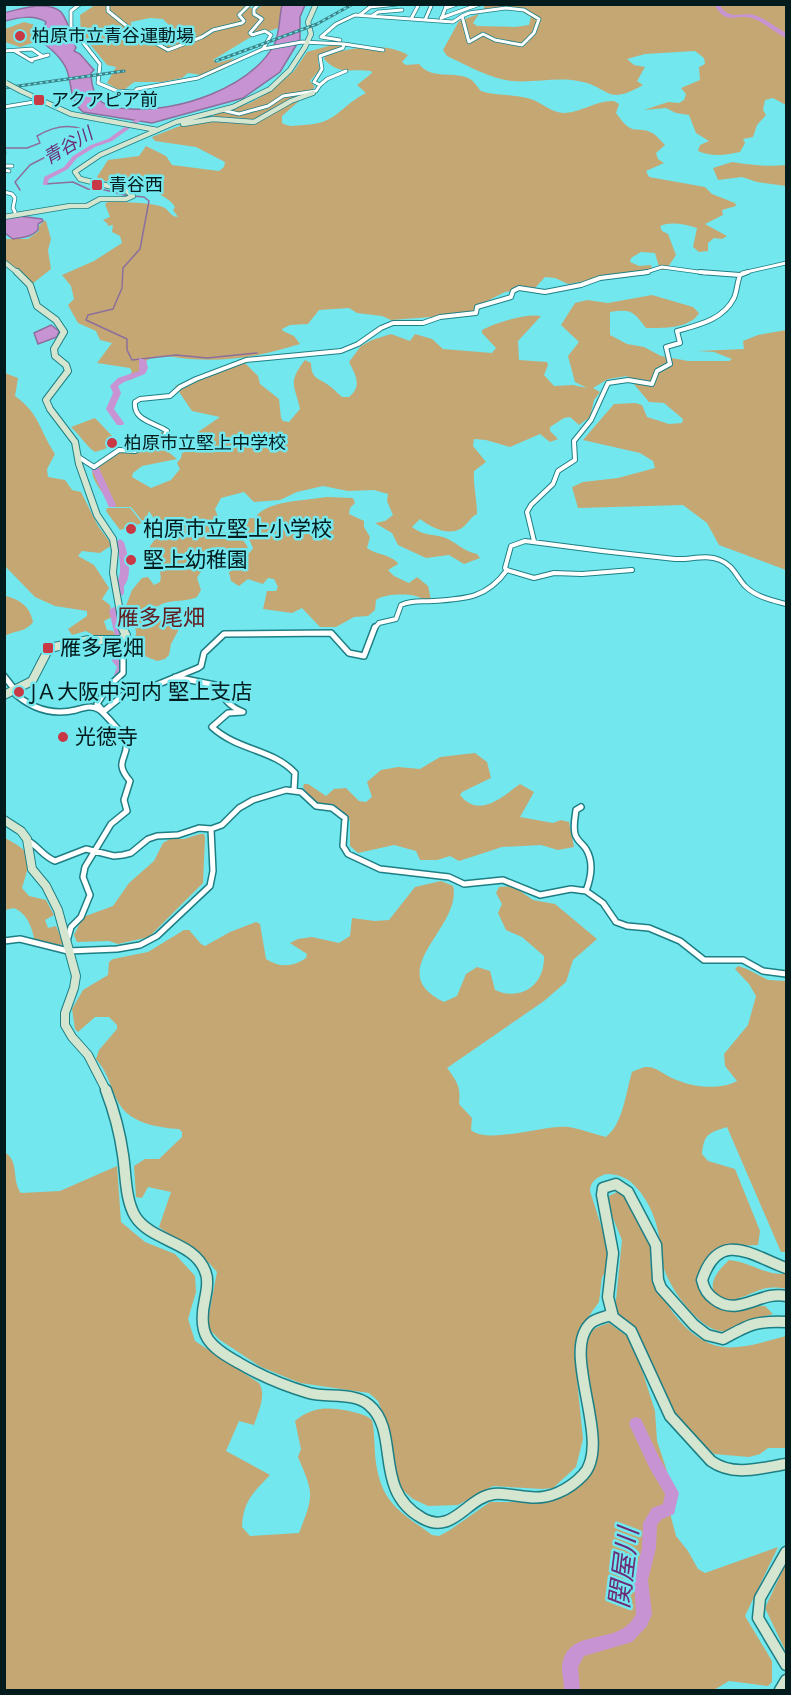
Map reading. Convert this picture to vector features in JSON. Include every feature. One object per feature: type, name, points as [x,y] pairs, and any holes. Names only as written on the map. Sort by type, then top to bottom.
[{"type":"main road","points":[[4,217],[15,212],[39,213],[69,206],[85,207],[95,205],[100,199],[126,199],[133,196],[125,190],[80,179],[75,172],[95,157],[153,129],[248,102],[279,82],[295,66],[309,41],[311,30],[309,19],[316,4]]},
{"type":"main road","points":[[5,83],[71,114],[153,129],[213,119],[254,122],[291,101],[312,93]]},
{"type":"main road","points":[[4,262],[29,283],[35,291],[37,306],[59,320],[62,325],[64,332],[54,349],[55,356],[66,364],[68,371],[63,383],[49,393],[46,400],[60,423],[73,437],[97,515],[113,539],[115,551],[113,573],[121,640],[90,639],[50,649],[32,681],[4,695]]},
{"type":"main road","points":[[4,820],[18,829],[27,840],[31,849],[33,869],[48,888],[64,925],[76,975],[75,990],[64,1017],[65,1026],[94,1065],[111,1101],[118,1127],[131,1209],[146,1231],[194,1256],[201,1262],[207,1273],[210,1285],[200,1317],[204,1336],[224,1354],[293,1387],[320,1395],[359,1399],[369,1404],[379,1415],[387,1470],[396,1492],[408,1508],[420,1518],[434,1523],[444,1522],[458,1516],[487,1495],[505,1494],[542,1498],[552,1496],[581,1477],[591,1460],[592,1432],[590,1406],[579,1350],[582,1334],[597,1317],[613,1317],[632,1331],[670,1416],[711,1461],[719,1467],[741,1471],[786,1464]]},
{"type":"main road","points":[[613,1317],[608,1297],[613,1253],[602,1195],[603,1188],[616,1184],[628,1192],[656,1245],[658,1280],[661,1288],[694,1325],[715,1338],[723,1339],[760,1321],[786,1322]]},
{"type":"main road","points":[[786,1268],[734,1248],[726,1248],[707,1266],[702,1280],[708,1294],[719,1305],[728,1307],[772,1295],[786,1296]]},
{"type":"main road","points":[[786,1552],[760,1598],[758,1618],[786,1665]]},
{"type":"main road","points":[[780,1690],[786,1680]]},
{"type":"street","points":[[80,4],[70,14],[72,27],[100,64],[98,83],[117,91],[134,92],[136,89],[198,78],[265,48],[309,41],[383,50]]},
{"type":"street","points":[[108,4],[108,11],[129,28],[168,50],[202,37],[213,30],[242,23],[244,21],[239,15],[250,4]]},
{"type":"street","points":[[259,4],[254,9],[254,14],[262,19],[250,33],[252,35],[263,31],[272,35],[265,48]]},
{"type":"street","points":[[360,15],[370,7],[397,4]]},
{"type":"street","points":[[399,18],[404,4]]},
{"type":"street","points":[[411,19],[419,4]]},
{"type":"street","points":[[425,20],[432,4]]},
{"type":"street","points":[[440,19],[446,6],[457,4]]},
{"type":"street","points":[[440,19],[480,4]]},
{"type":"street","points":[[516,4],[521,9]]},
{"type":"street","points":[[344,44],[343,40],[325,38],[322,35],[345,19],[360,15],[440,19],[455,22],[462,16],[481,11],[521,9],[532,13],[539,19],[534,33],[524,45],[495,40],[483,34],[469,42],[462,16]]},
{"type":"street","points":[[372,16],[378,12],[402,10]]},
{"type":"street","points":[[320,85],[314,82],[322,69],[320,56],[342,48],[344,44]]},
{"type":"street","points":[[4,51],[32,49],[42,56]]},
{"type":"street","points":[[15,51],[31,60],[48,55]]},
{"type":"street","points":[[221,110],[239,114],[268,106],[283,96],[312,93],[327,79],[346,71]]},
{"type":"street","points":[[4,107],[40,101]]},
{"type":"street","points":[[4,192],[12,194],[15,198],[13,208],[15,212]]},
{"type":"street","points":[[77,456],[94,468],[119,450],[135,451],[151,444],[164,436],[167,431],[137,416],[134,409],[135,402],[140,399],[170,396],[180,387],[196,379],[246,360],[341,351],[358,344],[381,328],[393,323],[418,323],[440,317],[471,315],[476,313],[477,307],[511,297],[513,291],[519,288],[545,292],[582,285],[598,278],[641,274],[662,267],[710,274],[740,275],[786,263]]},
{"type":"street","points":[[534,541],[527,512],[531,505],[553,484],[558,471],[575,460],[573,444],[576,435],[594,417],[596,406],[604,395],[608,382],[628,380],[652,384],[657,370],[670,364],[666,347],[680,343],[677,331],[702,325],[720,315],[735,297],[736,282],[740,275]]},
{"type":"street","points":[[507,570],[505,568],[506,558],[511,546],[525,541],[655,557],[719,559],[730,565],[745,586],[758,596],[786,604]]},
{"type":"street","points":[[507,570],[534,578],[559,572],[582,574],[632,570]]},
{"type":"street","points":[[103,711],[131,689],[145,688],[201,666],[204,653],[224,634],[331,633],[345,651],[356,656],[364,656],[375,626],[396,619],[401,605],[409,601],[434,602],[483,594],[497,584],[507,570]]},
{"type":"street","points":[[68,946],[69,930],[81,917],[90,895],[83,873],[111,824],[127,811],[124,800],[130,781],[120,769],[120,761],[127,744],[126,738],[112,725],[97,704],[108,687],[123,673],[123,651],[127,641],[121,640]]},
{"type":"street","points":[[4,676],[24,704],[41,710],[72,711],[89,706],[103,711]]},
{"type":"street","points":[[175,677],[220,686],[220,693],[230,707],[243,712],[228,713],[212,727],[225,740],[285,762],[294,773],[294,790]]},
{"type":"street","points":[[27,840],[35,844],[45,858],[55,861],[62,860],[80,850],[95,849],[114,856],[123,855],[157,836],[178,835],[199,828],[211,829],[222,825],[239,808],[253,800],[285,790],[294,790],[301,792],[316,806],[340,812],[345,818],[343,846],[348,854],[380,869],[449,877],[464,884],[503,880],[540,895],[571,889],[586,891],[603,903],[616,922],[627,926],[649,928],[680,941],[704,960],[743,960],[763,971],[786,974]]},
{"type":"street","points":[[581,807],[576,810],[574,828],[577,838],[591,860],[590,883],[586,891]]},
{"type":"street","points":[[4,941],[20,939],[33,944],[117,949],[140,945],[157,936],[210,886],[213,872],[211,829]]},
{"type":"shaded area","points":[[234,4],[257,9],[263,5],[282,5],[278,28],[249,38],[213,60],[218,63],[234,58],[224,69],[208,76],[188,73],[182,78],[162,82],[134,82],[124,90],[119,90],[107,83],[116,67],[107,65],[81,33],[80,15],[95,5]],"holes":[[[150,18],[163,19],[180,37],[156,42],[132,35],[131,22]]]},
{"type":"shaded area","points":[[282,5],[305,5],[300,17],[300,39],[280,72],[243,98],[152,123],[83,112],[75,102],[64,64],[39,40],[46,22],[31,17],[5,21],[4,13],[41,6],[55,8],[66,19],[76,48],[74,51],[80,54],[94,70],[91,73],[92,83],[98,98],[115,107],[150,109],[191,101],[211,94],[248,74],[263,60],[274,45]]},
{"type":"shaded area","points":[[485,5],[786,5],[786,105],[773,98],[765,100],[763,110],[766,115],[757,125],[753,137],[743,139],[745,143],[740,152],[719,155],[703,153],[698,151],[700,145],[709,141],[696,133],[689,115],[676,113],[666,108],[644,110],[668,102],[679,103],[684,100],[686,94],[681,88],[700,80],[699,67],[705,64],[704,58],[695,51],[645,54],[627,59],[634,65],[645,67],[637,81],[643,85],[621,94],[614,95],[588,84],[570,80],[504,80],[447,56],[443,50],[459,21],[479,14],[473,23],[477,26],[529,25],[531,17],[514,7],[483,10]]},
{"type":"shaded area","points":[[24,22],[35,25],[38,33],[35,42],[20,47],[5,42],[5,29]]},
{"type":"shaded area","points":[[332,45],[341,47],[320,55],[318,61],[320,69],[310,81],[315,87],[282,116],[282,123],[293,126],[324,121],[366,93],[357,85],[372,73],[371,71],[335,68],[324,59],[326,55],[367,47],[399,51],[408,55],[402,62],[406,65],[419,64],[436,74],[462,76],[474,82],[481,91],[527,98],[560,112],[571,112],[602,102],[614,101],[619,104],[616,113],[627,126],[654,134],[665,145],[656,153],[658,159],[664,163],[646,171],[649,177],[705,187],[712,194],[735,203],[736,206],[722,210],[723,215],[705,224],[727,236],[722,239],[714,238],[708,243],[708,251],[699,252],[693,247],[697,228],[688,225],[664,224],[660,226],[662,231],[668,234],[676,255],[666,270],[660,270],[655,253],[641,252],[631,258],[630,262],[639,266],[651,265],[652,270],[648,274],[625,274],[568,284],[555,278],[545,277],[535,288],[505,292],[487,301],[470,314],[391,320],[382,316],[357,313],[349,308],[319,310],[308,324],[290,325],[282,329],[294,336],[300,344],[272,352],[218,360],[157,356],[147,360],[143,374],[130,380],[126,378],[132,372],[130,368],[97,363],[112,343],[100,340],[96,331],[78,323],[68,305],[74,299],[71,286],[62,275],[94,261],[122,243],[120,236],[112,232],[113,225],[107,226],[108,224],[103,220],[110,217],[105,204],[111,200],[157,205],[178,217],[173,210],[175,207],[161,195],[99,179],[97,177],[108,160],[139,156],[146,146],[166,156],[172,165],[219,171],[224,167],[225,162],[196,147],[155,141],[152,137],[182,125],[204,121],[216,114],[250,103],[271,91],[294,71],[307,52]]},
{"type":"shaded area","points":[[732,162],[786,165],[786,186],[757,182],[742,177],[718,180],[713,168]]},
{"type":"shaded area","points":[[12,215],[43,221],[38,224],[38,230],[32,234],[13,239],[5,233],[5,218]]},
{"type":"shaded area","points":[[46,221],[51,239],[48,250],[51,269],[32,284],[5,263],[5,239],[28,239],[39,231],[39,226]]},
{"type":"shaded area","points":[[652,295],[693,307],[699,313],[682,325],[646,328],[631,312],[610,312],[610,335],[627,344],[644,347],[661,356],[688,361],[729,361],[732,359],[714,352],[698,351],[744,349],[743,341],[758,335],[786,330],[786,570],[719,545],[707,523],[683,505],[578,508],[572,487],[583,482],[618,478],[655,468],[653,461],[640,453],[583,440],[614,404],[635,403],[642,405],[647,417],[669,424],[682,423],[683,419],[664,403],[649,402],[627,376],[608,379],[593,388],[600,392],[594,400],[590,417],[579,425],[570,417],[550,427],[550,431],[558,439],[550,442],[540,434],[510,447],[474,439],[473,446],[486,462],[474,471],[477,514],[457,531],[440,530],[420,519],[412,527],[423,533],[443,537],[477,554],[480,558],[464,564],[449,555],[426,558],[398,545],[392,533],[375,523],[385,521],[393,515],[387,501],[388,494],[374,490],[348,491],[323,486],[297,492],[280,500],[254,502],[244,492],[221,498],[215,509],[218,517],[210,524],[214,528],[240,538],[248,548],[218,556],[208,563],[197,578],[201,590],[197,597],[166,602],[157,607],[160,619],[179,629],[171,644],[169,655],[165,659],[157,661],[130,650],[136,629],[124,611],[132,590],[142,578],[148,577],[154,585],[160,582],[161,574],[148,557],[159,526],[149,511],[144,523],[131,507],[112,507],[97,485],[92,471],[98,462],[109,453],[119,449],[140,447],[162,432],[168,438],[166,450],[177,459],[142,466],[133,473],[132,477],[151,488],[171,480],[180,469],[177,463],[182,453],[200,447],[202,443],[198,432],[220,417],[192,411],[175,386],[219,368],[244,362],[258,376],[260,384],[279,399],[281,418],[289,422],[300,409],[294,379],[305,360],[311,363],[314,376],[342,397],[349,397],[357,384],[349,362],[361,346],[372,340],[391,334],[410,341],[415,334],[432,339],[443,349],[492,353],[496,348],[482,333],[482,330],[511,319],[535,315],[541,316],[518,341],[519,360],[547,362],[544,375],[554,386],[573,385],[587,388],[575,382],[568,356],[579,342],[561,325],[575,303],[587,300],[608,303]]},
{"type":"shaded area","points":[[51,325],[59,331],[57,337],[38,344],[34,333]]},
{"type":"shaded area","points":[[5,373],[18,378],[15,396],[30,409],[55,454],[47,469],[48,477],[65,480],[72,490],[81,492],[98,526],[112,545],[100,553],[82,551],[78,556],[94,565],[109,588],[102,599],[110,605],[112,617],[104,621],[107,630],[113,631],[115,635],[99,638],[86,631],[72,635],[68,629],[87,616],[87,611],[55,606],[35,597],[5,566]]},
{"type":"shaded area","points":[[95,418],[116,440],[105,449],[95,452],[71,427]]},
{"type":"shaded area","points":[[326,497],[353,498],[355,503],[350,508],[349,514],[364,521],[364,527],[370,537],[367,548],[397,562],[398,564],[388,570],[394,576],[409,583],[417,577],[428,586],[431,600],[407,595],[383,597],[376,600],[375,610],[368,616],[354,617],[336,627],[320,627],[302,608],[292,613],[263,609],[267,591],[276,591],[278,587],[274,579],[268,578],[263,584],[248,579],[239,586],[231,581],[228,568],[253,548],[249,539],[235,525],[235,519],[255,518],[260,512],[277,504]]},
{"type":"shaded area","points":[[107,508],[130,508],[142,523],[120,530],[106,511]]},
{"type":"shaded area","points":[[5,596],[23,604],[32,616],[33,622],[23,630],[5,636]]},
{"type":"shaded area","points":[[475,753],[487,762],[491,778],[462,792],[460,795],[467,802],[475,805],[490,803],[506,795],[520,784],[534,792],[520,817],[553,823],[561,820],[569,822],[574,847],[558,850],[541,845],[502,847],[459,861],[450,856],[437,860],[420,860],[416,851],[394,845],[358,853],[350,846],[350,820],[331,805],[314,803],[303,787],[304,784],[308,784],[326,796],[334,789],[346,788],[359,801],[366,802],[372,797],[367,782],[381,770],[398,767],[420,769],[440,757]]},
{"type":"shaded area","points":[[204,834],[205,838],[203,883],[149,937],[118,944],[109,941],[77,942],[74,935],[83,917],[113,906],[129,883],[154,861],[163,843],[170,839],[184,839]]},
{"type":"shaded area","points":[[5,838],[21,848],[28,857],[22,888],[29,896],[46,900],[54,915],[45,920],[48,928],[56,926],[64,945],[35,942],[31,927],[23,914],[14,908],[5,910]]},
{"type":"shaded area","points":[[441,881],[453,886],[453,901],[447,917],[421,962],[420,977],[426,990],[444,1002],[457,996],[466,974],[477,967],[490,971],[495,990],[505,993],[523,992],[530,988],[541,975],[544,956],[522,937],[506,930],[498,913],[502,904],[496,893],[499,887],[513,886],[533,900],[555,904],[597,939],[573,960],[566,982],[544,1001],[447,1068],[458,1084],[459,1104],[472,1118],[471,1130],[479,1134],[503,1135],[569,1127],[606,1137],[620,1116],[632,1072],[645,1067],[653,1068],[679,1081],[696,1086],[722,1086],[737,1081],[725,1066],[724,1054],[748,1025],[756,996],[749,984],[735,969],[738,966],[768,980],[786,981],[786,1252],[781,1252],[727,1127],[708,1135],[702,1154],[708,1161],[735,1169],[760,1231],[758,1245],[728,1246],[706,1259],[700,1273],[705,1293],[722,1308],[765,1306],[773,1314],[733,1330],[718,1331],[698,1319],[672,1286],[664,1269],[655,1221],[649,1205],[639,1191],[625,1178],[608,1174],[598,1177],[593,1181],[590,1191],[610,1254],[608,1269],[602,1277],[599,1302],[581,1327],[574,1350],[583,1439],[576,1467],[553,1488],[493,1486],[458,1505],[428,1506],[413,1499],[399,1487],[386,1421],[378,1401],[369,1393],[300,1383],[261,1367],[220,1340],[209,1329],[209,1314],[217,1272],[209,1263],[159,1227],[171,1192],[148,1187],[142,1198],[136,1197],[134,1166],[145,1159],[159,1159],[182,1137],[182,1132],[179,1129],[146,1123],[125,1111],[96,1059],[99,1050],[117,1029],[117,1025],[109,1017],[95,1017],[78,1032],[75,1029],[72,1009],[83,990],[108,975],[109,962],[113,959],[148,952],[184,930],[189,930],[205,946],[230,932],[256,922],[260,924],[266,959],[276,964],[291,965],[306,958],[307,954],[290,943],[312,937],[339,943],[350,936],[352,918],[389,920],[415,887]]},
{"type":"shaded area","points":[[4,1152],[12,1160],[16,1182],[21,1193],[60,1191],[117,1166],[121,1222],[145,1242],[175,1254],[195,1276],[196,1292],[188,1319],[195,1341],[259,1383],[261,1388],[261,1404],[254,1425],[239,1421],[226,1451],[270,1475],[254,1493],[244,1510],[242,1527],[250,1536],[299,1533],[310,1495],[307,1479],[298,1457],[301,1449],[295,1421],[307,1413],[321,1409],[348,1411],[372,1420],[376,1463],[388,1498],[402,1513],[432,1535],[439,1536],[450,1530],[490,1502],[549,1502],[587,1476],[597,1452],[585,1342],[594,1329],[609,1323],[632,1340],[638,1349],[641,1367],[655,1411],[657,1441],[667,1471],[671,1517],[676,1536],[698,1569],[705,1573],[778,1547],[745,1616],[772,1661],[772,1682],[768,1686],[729,1681],[714,1690],[5,1690]]},
{"type":"shaded area","points":[[617,1192],[627,1196],[649,1234],[651,1267],[662,1296],[681,1323],[693,1334],[721,1347],[750,1345],[786,1336],[786,1448],[768,1448],[760,1454],[749,1457],[714,1454],[675,1419],[640,1340],[615,1310],[622,1240],[610,1211],[609,1196]]},
{"type":"shaded area","points":[[729,1260],[770,1273],[786,1274],[786,1289],[766,1288],[735,1300],[721,1300],[713,1289],[714,1280]]},
{"type":"shaded area","points":[[786,1563],[786,1652],[765,1608]]},
{"type":"waterway","points":[[716,4],[727,16],[754,17],[786,36]]},
{"type":"waterway","name":"青谷川","points":[[45,184],[46,178],[66,168],[75,157],[93,146],[110,140],[141,118]]},
{"type":"waterway","points":[[4,148],[27,148],[40,143],[37,136],[51,129],[71,127],[92,133],[30,165],[15,182],[20,190]]},
{"type":"waterway","points":[[45,184],[73,182],[88,189],[105,190],[128,196]]},
{"type":"waterway","points":[[133,196],[144,197],[149,201],[140,249],[123,268],[122,288],[113,309],[88,315],[86,320],[127,339],[127,350],[132,360],[176,355],[207,358],[257,353]]},
{"type":"waterway","name":"青谷川","points":[[120,423],[110,409],[117,393],[114,386],[121,380],[142,372],[144,368],[142,360]]},
{"type":"waterway","name":"青谷川","points":[[95,468],[112,505]]},
{"type":"waterway","name":"青谷川","points":[[120,542],[124,557],[123,581],[119,585],[120,594]]},
{"type":"waterway","name":"青谷川","points":[[114,610],[120,636],[117,661],[122,666],[119,675]]},
{"type":"waterway","name":"関屋川","points":[[572,1690],[570,1667],[579,1649],[627,1637],[642,1621],[644,1614],[641,1580],[649,1548],[650,1523],[657,1513],[669,1509],[672,1493],[636,1424]]},
{"type":"railway","points":[[216,61],[317,24],[353,4]]},
{"type":"railway","points":[[4,88],[124,71]]},
{"type":"place","name":"柏原市立青谷運動場","points":[[20,36]]},
{"type":"place","name":"アクアピア前","points":[[39,100]]},
{"type":"place","name":"青谷西","points":[[97,185]]},
{"type":"place","name":"柏原市立堅上中学校","points":[[112,443]]},
{"type":"place","name":"柏原市立堅上小学校","points":[[131,529]]},
{"type":"place","name":"堅上幼稚園","points":[[131,560]]},
{"type":"place","name":"雁多尾畑","points":[[48,648]]},
{"type":"place","name":"JＡ大阪中河内 堅上支店","points":[[19,692]]},
{"type":"place","name":"光徳寺","points":[[63,737]]},
{"type":"district","name":"雁多尾畑","points":[[161,617]]}]
